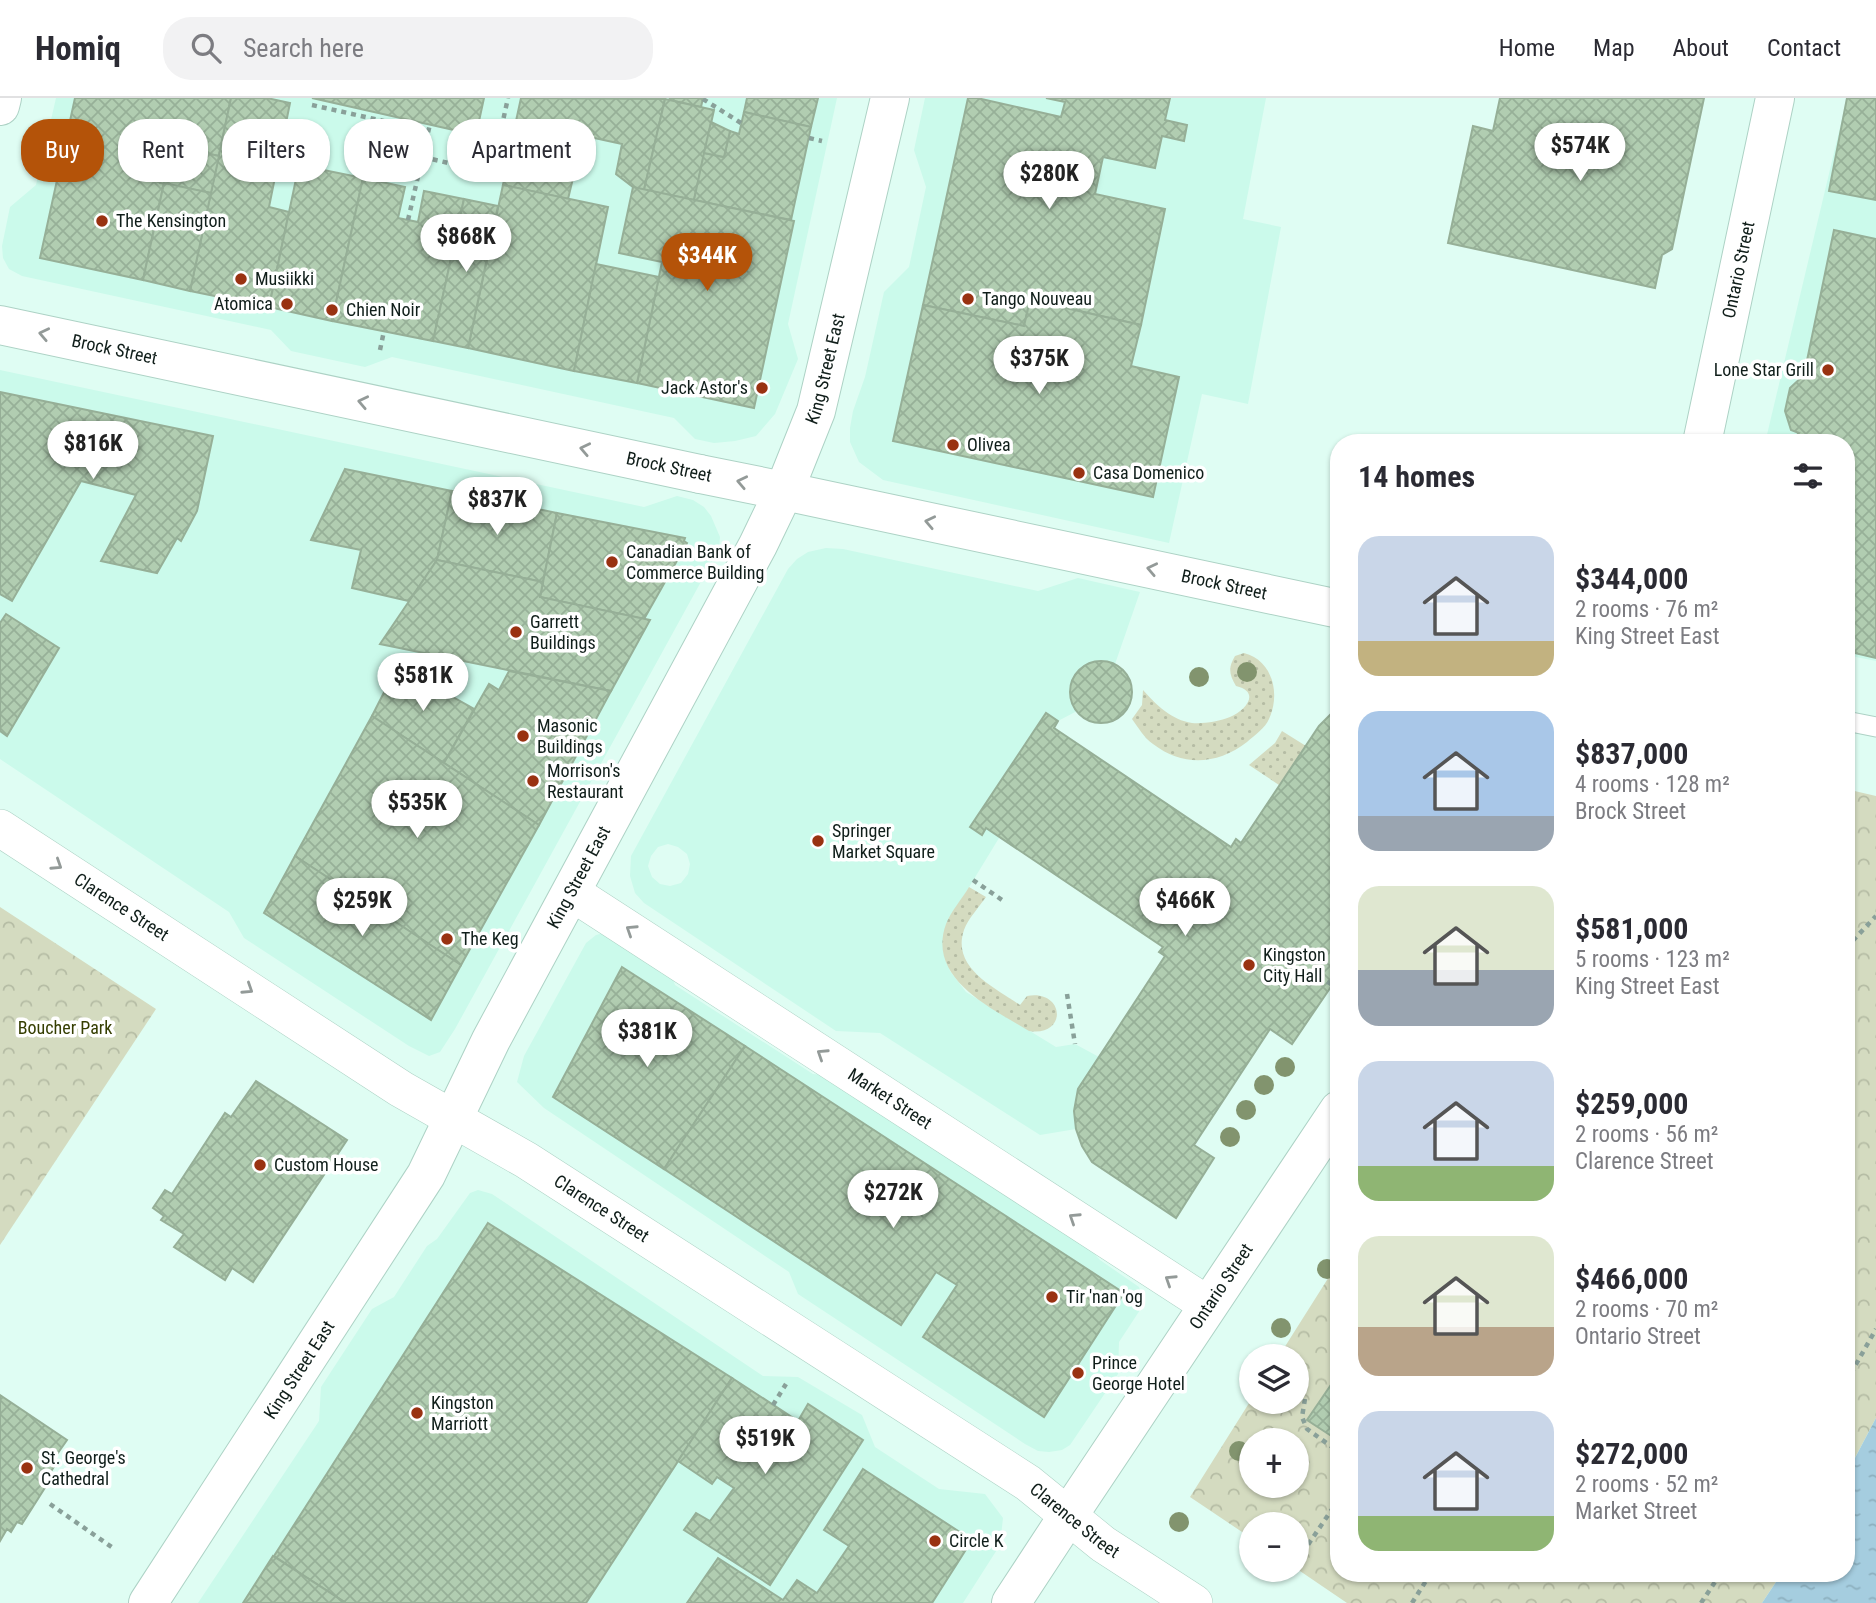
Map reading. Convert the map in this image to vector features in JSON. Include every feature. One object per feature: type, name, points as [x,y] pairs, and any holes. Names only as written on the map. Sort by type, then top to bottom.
[{"type":"main road","points":[[0,106],[2,98]]},
{"type":"main road","name":"King Street East","points":[[148,1603],[426,1175],[491,1040],[758,545],[784,491],[816,411],[890,98]]},
{"type":"main road","name":"Ontario Street","points":[[1704,434],[1774,98]]},
{"type":"main road","name":"Brock Street","points":[[0,325],[1330,607]]},
{"type":"main road","name":"Ontario Street","points":[[1011,1603],[1330,1123]]},
{"type":"street","name":"Clarence Street","points":[[0,828],[401,1089],[526,1160],[1028,1483],[1103,1544],[1194,1603]]},
{"type":"street","name":"Market Street","points":[[571,891],[1208,1305]]},
{"type":"lane","points":[[1855,723],[1876,727]]},
{"type":"path","points":[[433,160],[478,170],[490,167],[495,158],[508,98]]},
{"type":"path","points":[[703,99],[741,123]]},
{"type":"path","points":[[312,105],[374,119]]},
{"type":"path","points":[[809,138],[822,141]]},
{"type":"path","points":[[408,220],[417,182]]},
{"type":"path","points":[[380,350],[384,331]]},
{"type":"path","points":[[973,880],[1005,902]]},
{"type":"path","points":[[1855,938],[1876,916]]},
{"type":"path","points":[[1310,971],[1330,983]]},
{"type":"path","points":[[1067,994],[1075,1044]]},
{"type":"path","points":[[1855,1366],[1876,1329]]},
{"type":"path","points":[[773,1405],[786,1384]]},
{"type":"path","points":[[1302,1414],[1307,1429],[1330,1446]]},
{"type":"path","points":[[50,1504],[113,1548]]},
{"type":"path","points":[[1309,1543],[1330,1512]]},
{"type":"path","points":[[1412,1603],[1425,1582]]},
{"type":"path","points":[[1701,1603],[1715,1582]]},
{"type":"shaded area","points":[[56,98],[837,98],[788,324],[798,359],[775,414],[756,436],[714,443],[695,439],[674,418],[392,357],[365,367],[291,351],[271,330],[22,276],[9,269],[3,258],[2,246],[10,207],[37,182],[104,182],[104,119],[51,119]]},
{"type":"shaded area","points":[[925,98],[1266,98],[1243,219],[1281,227],[1248,404],[1202,394],[1169,543],[883,480],[859,462],[850,442],[853,411],[865,377],[884,292],[909,267],[926,187],[914,150]]},
{"type":"shaded area","points":[[1847,98],[1876,98],[1876,661],[1855,657],[1855,434],[1767,434]]},
{"type":"shaded area","points":[[0,370],[644,507],[677,496],[693,500],[711,516],[720,537],[719,549],[440,1052],[429,1056],[409,1046],[244,938],[229,912],[0,759]]},
{"type":"shaded area","name":"Springer Market Square","points":[[826,548],[843,549],[1038,591],[1078,578],[1140,592],[1115,664],[1101,661],[1088,664],[1077,672],[1071,685],[1071,698],[1077,711],[1058,721],[1046,714],[970,826],[982,835],[986,828],[999,838],[946,925],[943,947],[950,971],[966,992],[1056,1047],[1075,1044],[1099,1057],[1078,1089],[1074,1111],[1076,1129],[1040,1135],[880,1033],[836,1031],[644,903],[635,893],[630,876],[631,856],[788,569],[808,552]],"holes":[[[668,844],[687,854],[690,864],[688,874],[681,883],[670,886],[660,884],[652,877],[648,866],[651,856],[658,847]]]},
{"type":"shaded area","points":[[608,932],[667,961],[675,985],[813,1074],[854,1078],[1067,1224],[1100,1260],[1139,1287],[1142,1296],[1140,1310],[1119,1342],[1118,1374],[1070,1445],[1062,1450],[1049,1452],[1038,1451],[1025,1444],[798,1294],[789,1272],[544,1108],[517,1082],[524,1056],[586,943],[596,935]]},
{"type":"shaded area","points":[[478,1190],[492,1194],[763,1376],[798,1377],[862,1415],[875,1447],[939,1489],[985,1494],[1003,1518],[1000,1545],[963,1603],[198,1603],[319,1421],[321,1387],[372,1309],[394,1297],[427,1246],[437,1239],[470,1193]]},
{"type":"green space","points":[[1244,653],[1254,657],[1267,670],[1272,679],[1274,699],[1273,709],[1265,725],[1236,750],[1212,759],[1188,760],[1176,757],[1150,742],[1132,719],[1142,705],[1143,690],[1165,711],[1185,721],[1212,722],[1236,714],[1246,706],[1249,697],[1248,692],[1236,686],[1230,668],[1235,656]]},
{"type":"green space","points":[[1282,731],[1306,746],[1279,785],[1249,765],[1275,743]]},
{"type":"green space","points":[[1855,791],[1876,796],[1876,1418],[1855,1458]]},
{"type":"green space","points":[[969,887],[986,897],[964,930],[962,943],[969,966],[988,984],[1020,1005],[1027,996],[1049,999],[1057,1013],[1056,1021],[1050,1027],[1042,1031],[1029,1031],[998,1013],[966,990],[945,961],[942,943],[946,924]]},
{"type":"green space","name":"Boucher Park","points":[[0,907],[156,1009],[0,1245]]},
{"type":"green space","points":[[1330,1275],[1330,1582],[1776,1582],[1762,1603],[1347,1603],[1309,1577],[1309,1512],[1239,1512],[1239,1530],[1190,1497],[1242,1414],[1309,1414],[1309,1344],[1287,1344]]},
{"type":"water","points":[[1876,1418],[1876,1603],[1762,1603],[1776,1582],[1855,1582],[1855,1458]]},
{"type":"building","name":"The Kensington","points":[[75,98],[231,98],[227,119],[222,119],[219,156],[208,154],[208,119],[118,119],[118,182],[164,183],[143,280],[40,258],[57,182],[104,182],[104,119],[70,119]]},
{"type":"building","points":[[231,98],[267,98],[290,103],[287,119],[227,119]]},
{"type":"building","points":[[312,98],[484,98],[479,119],[447,119],[447,128],[433,125],[433,119],[405,119]]},
{"type":"building","points":[[521,98],[665,99],[644,190],[633,187],[616,174],[622,144],[596,138],[596,119],[516,119]]},
{"type":"building","points":[[703,98],[701,107],[669,100]]},
{"type":"building","points":[[747,98],[818,98],[811,127],[744,112]]},
{"type":"building","points":[[968,98],[1061,117],[1065,102],[1046,98],[1170,98],[1165,120],[1187,125],[1184,141],[1162,136],[1155,168],[1103,157],[1095,194],[1165,209],[1141,325],[1030,300],[1024,326],[923,305]]},
{"type":"building","points":[[1500,98],[1704,98],[1672,249],[1662,255],[1655,288],[1448,243],[1473,126],[1493,131]]},
{"type":"building","points":[[1847,98],[1876,98],[1876,200],[1829,191]]},
{"type":"building","points":[[665,99],[714,110],[694,200],[644,190]]},
{"type":"building","points":[[744,112],[811,127],[791,220],[694,200],[704,153],[724,157],[730,131],[739,134]]},
{"type":"building","points":[[711,122],[730,131],[724,157],[704,153]]},
{"type":"building","points":[[222,140],[222,182],[274,182],[269,207],[289,212],[269,307],[190,291]]},
{"type":"building","points":[[208,154],[219,156],[211,193],[160,183],[208,182]]},
{"type":"building","points":[[330,171],[344,174],[344,182],[362,182],[332,321],[269,307],[295,182],[330,182]]},
{"type":"building","points":[[362,182],[382,182],[405,187],[398,218],[418,222],[424,191],[464,199],[433,341],[332,321]]},
{"type":"building","points":[[504,182],[572,182],[568,199],[503,185]]},
{"type":"building","points":[[164,183],[211,193],[190,291],[143,280]]},
{"type":"building","points":[[503,185],[608,207],[574,371],[468,348]]},
{"type":"building","points":[[633,187],[794,221],[754,408],[637,383],[662,262],[619,253]]},
{"type":"building","points":[[464,199],[498,206],[468,348],[433,341]]},
{"type":"building","points":[[1834,230],[1876,239],[1876,658],[1855,653],[1855,434],[1798,434],[1791,430],[1785,411],[1790,388],[1804,375]]},
{"type":"building","points":[[596,264],[659,277],[637,383],[574,371]]},
{"type":"building","points":[[1030,300],[1141,325],[1131,366],[1179,377],[1153,497],[893,441],[923,305],[1024,326]]},
{"type":"building","points":[[0,392],[213,436],[197,511],[181,541],[177,538],[157,573],[101,561],[136,495],[81,481],[12,601],[0,594]]},
{"type":"building","points":[[345,469],[452,491],[437,560],[409,601],[352,588],[361,550],[311,540]]},
{"type":"building","points":[[452,491],[557,513],[543,582],[437,560]]},
{"type":"building","name":"Canadian Bank of Commerce Building","points":[[557,513],[685,538],[687,543],[644,619],[540,597]]},
{"type":"building","name":"Garrett Buildings","points":[[437,560],[543,582],[540,597],[650,620],[611,691],[380,644]]},
{"type":"building","points":[[6,614],[59,648],[7,736],[0,731],[0,623]]},
{"type":"building","points":[[1101,661],[1123,670],[1132,692],[1123,714],[1101,723],[1079,714],[1070,692],[1079,670]]},
{"type":"building","points":[[396,669],[432,677],[428,683],[474,709],[444,763],[372,716]]},
{"type":"building","name":"Masonic Buildings","points":[[509,671],[611,691],[539,825],[444,763],[489,684],[499,690]]},
{"type":"building","name":"Kingston City Hall","points":[[1046,713],[1058,721],[1054,728],[1231,847],[1236,839],[1241,843],[1319,726],[1330,715],[1330,988],[1292,1044],[1270,1029],[1194,1145],[1214,1158],[1176,1218],[1092,1162],[1076,1129],[1074,1111],[1078,1089],[1165,956],[1159,952],[1163,947],[986,828],[982,835],[970,827]]},
{"type":"building","points":[[372,716],[539,825],[461,965],[295,856]]},
{"type":"building","points":[[295,856],[461,965],[431,1020],[264,913]]},
{"type":"building","points":[[622,967],[745,1046],[664,1169],[553,1097]]},
{"type":"building","points":[[745,1046],[1124,1293],[1044,1417],[923,1337],[957,1285],[936,1272],[901,1325],[664,1169]]},
{"type":"building","name":"Custom House","points":[[256,1081],[347,1140],[253,1282],[232,1268],[225,1280],[174,1247],[184,1234],[161,1220],[164,1216],[153,1208],[165,1190],[172,1194],[225,1113],[231,1117]]},
{"type":"building","points":[[488,1223],[732,1378],[586,1603],[346,1603],[274,1556]]},
{"type":"building","points":[[732,1378],[798,1421],[808,1404],[863,1440],[770,1585],[684,1530],[696,1513],[710,1521],[734,1488],[717,1477],[712,1484],[678,1461]]},
{"type":"building","points":[[1330,1386],[1330,1435],[1307,1420]]},
{"type":"building","name":"St. George's Cathedral","points":[[0,1395],[67,1440],[53,1460],[57,1462],[50,1473],[53,1475],[22,1524],[17,1522],[11,1532],[7,1529],[0,1541]]},
{"type":"building","points":[[863,1469],[972,1540],[932,1603],[687,1603],[718,1558],[783,1600],[797,1580],[817,1593],[849,1546],[824,1530]]},
{"type":"building","points":[[273,1556],[346,1603],[243,1603]]},
{"type":"place","name":"The Kensington","points":[[102,221]]},
{"type":"place","name":"Musiikki","points":[[241,279]]},
{"type":"place","name":"Tango Nouveau","points":[[968,299]]},
{"type":"place","name":"Atomica","points":[[287,304]]},
{"type":"place","name":"Chien Noir","points":[[332,310]]},
{"type":"place","name":"Lone Star Grill","points":[[1828,370]]},
{"type":"place","name":"Jack Astor's","points":[[762,388]]},
{"type":"place","name":"Olivea","points":[[953,445]]},
{"type":"place","name":"Casa Domenico","points":[[1079,473]]},
{"type":"place","name":"Canadian Bank of Commerce Building","points":[[612,562]]},
{"type":"place","name":"Garrett Buildings","points":[[516,632]]},
{"type":"place","name":"Masonic Buildings","points":[[523,736]]},
{"type":"place","name":"Morrison's Restaurant","points":[[533,781]]},
{"type":"place","name":"Springer Market Square","points":[[818,841]]},
{"type":"place","name":"The Keg","points":[[447,939]]},
{"type":"place","name":"Kingston City Hall","points":[[1249,965]]},
{"type":"place","name":"Custom House","points":[[260,1165]]},
{"type":"place","name":"Tir 'nan 'og","points":[[1052,1297]]},
{"type":"place","name":"Prince George Hotel","points":[[1078,1373]]},
{"type":"place","name":"Kingston Marriott","points":[[417,1413]]},
{"type":"place","name":"St. George's Cathedral","points":[[27,1468]]},
{"type":"place","name":"Circle K","points":[[935,1541]]}]
